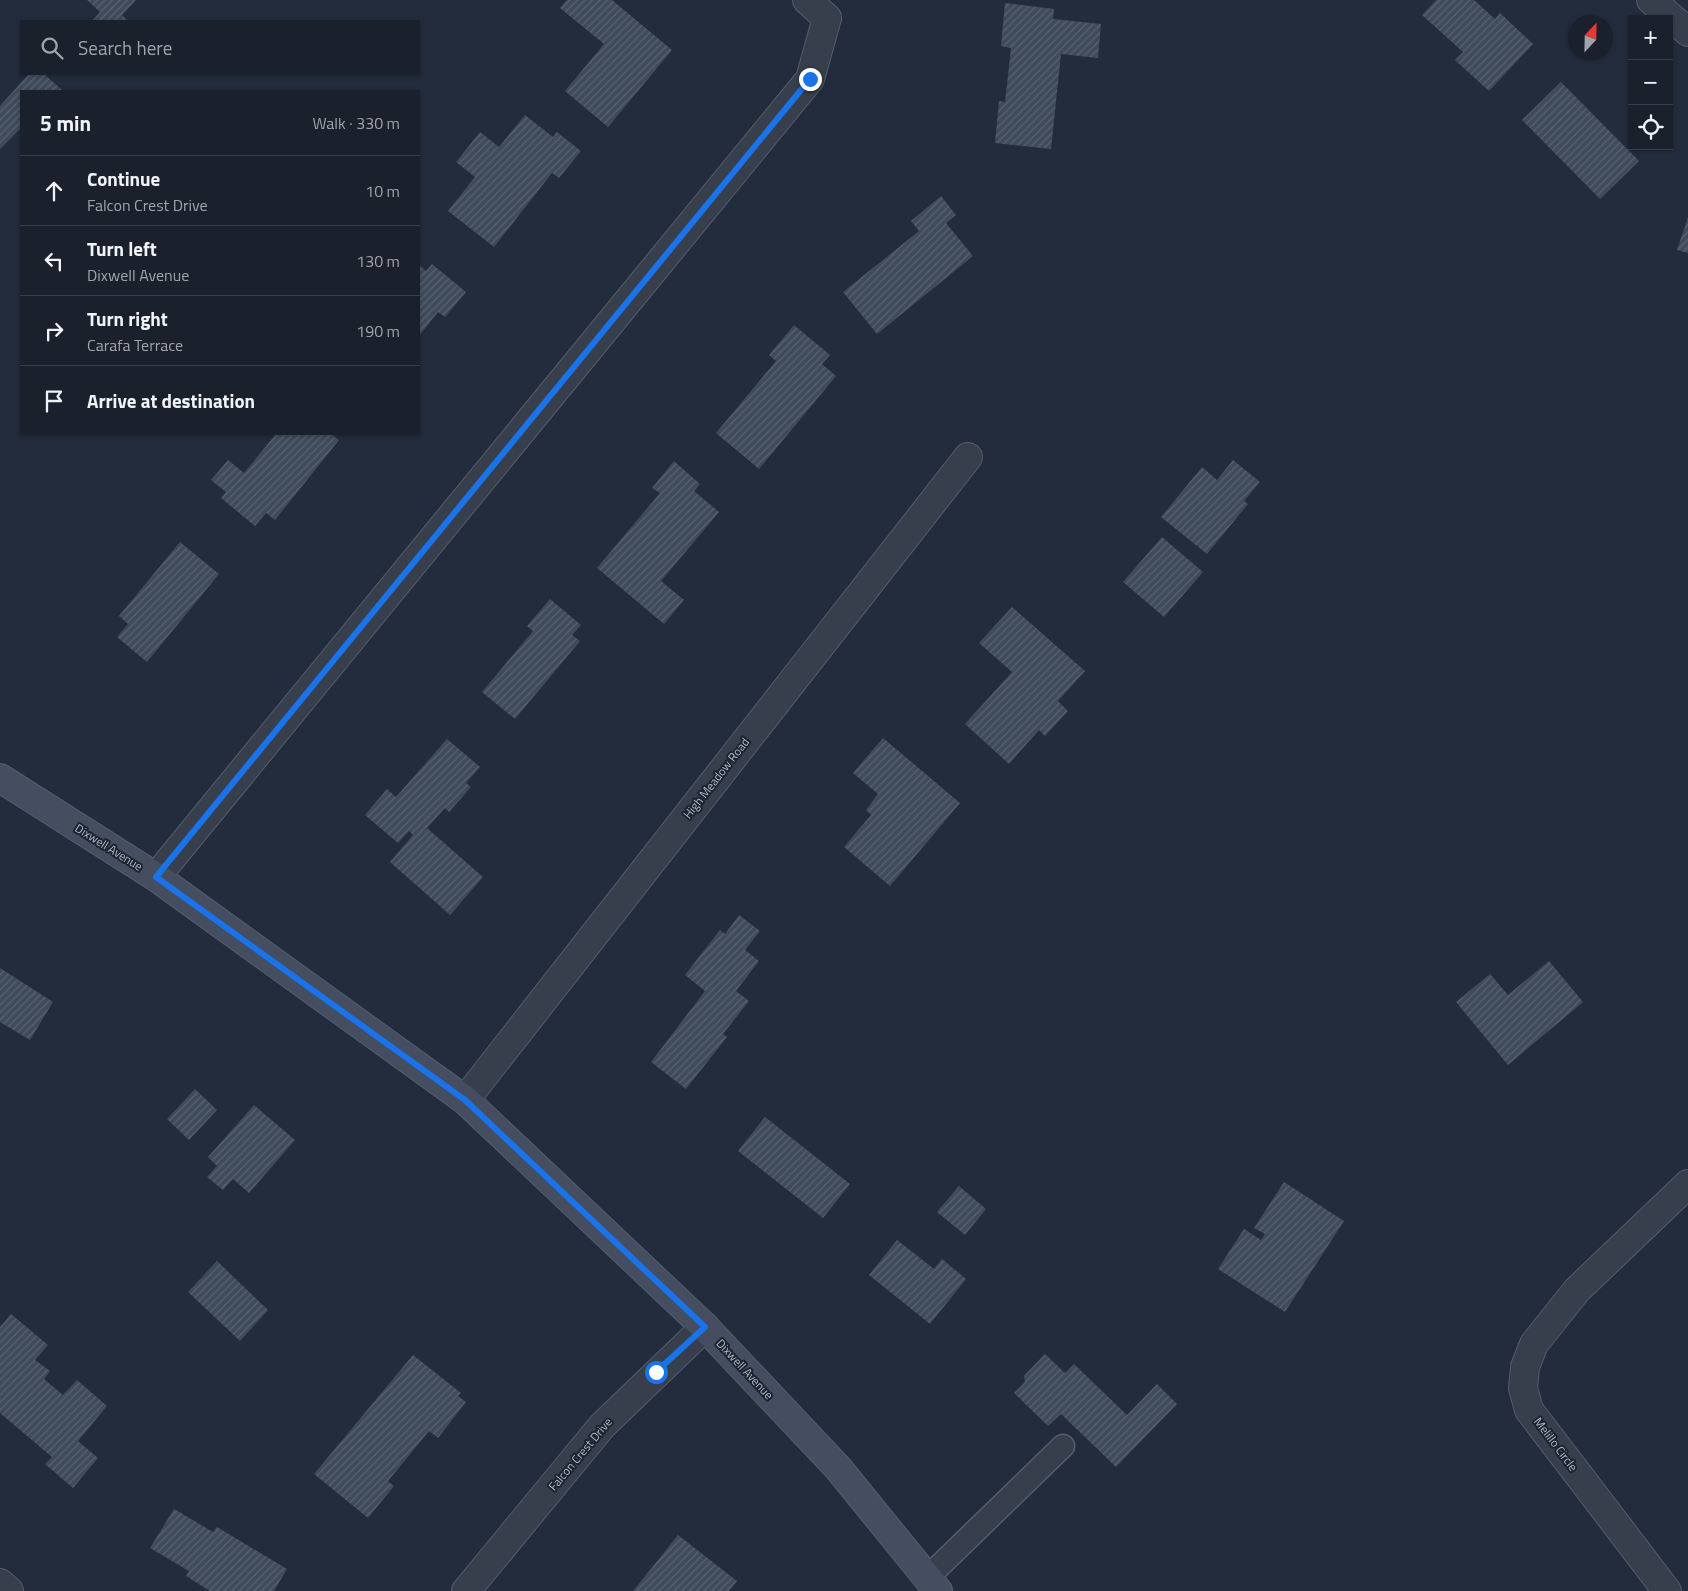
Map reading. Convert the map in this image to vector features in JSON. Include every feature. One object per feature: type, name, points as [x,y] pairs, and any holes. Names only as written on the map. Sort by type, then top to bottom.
[{"type":"main road","name":"Dixwell Avenue","points":[[0,778],[156,877],[465,1100],[705,1327],[838,1468],[933,1585]]},
{"type":"street","points":[[156,877],[810,79],[827,18],[808,0]]},
{"type":"street","points":[[1651,0],[1688,32]]},
{"type":"street","name":"High Meadow Road","points":[[465,1100],[968,457]]},
{"type":"street","name":"Melillo Circle","points":[[1667,1591],[1529,1410],[1523,1388],[1525,1367],[1534,1344],[1577,1290],[1688,1184]]},
{"type":"street","name":"Falcon Crest Drive","points":[[466,1591],[602,1426],[705,1327]]},
{"type":"street","points":[[0,1583],[9,1591]]},
{"type":"lane","points":[[933,1585],[1063,1446]]},
{"type":"building","points":[[87,0],[136,0],[122,15],[127,20],[93,20],[100,12]]},
{"type":"building","points":[[567,0],[612,0],[672,50],[608,127],[565,91],[604,44],[560,8]]},
{"type":"building","points":[[1436,0],[1474,0],[1495,19],[1500,13],[1533,44],[1489,91],[1455,60],[1463,52],[1422,15]]},
{"type":"building","points":[[1005,3],[1054,9],[1053,19],[1101,24],[1098,58],[1061,54],[1051,149],[995,143],[999,101],[1005,102],[1011,48],[1001,46]]},
{"type":"building","points":[[28,75],[45,75],[62,90],[20,90],[20,129],[0,149],[0,106]]},
{"type":"building","points":[[1561,82],[1639,161],[1600,199],[1522,120]]},
{"type":"building","points":[[525,115],[553,137],[557,132],[581,151],[559,178],[552,173],[494,247],[448,211],[475,177],[456,162],[480,132],[499,147]]},
{"type":"building","points":[[941,196],[956,215],[946,223],[973,256],[877,334],[843,292],[919,231],[911,221]]},
{"type":"building","points":[[1688,217],[1688,253],[1677,250]]},
{"type":"building","points":[[432,264],[466,292],[445,317],[438,312],[420,335],[420,266],[426,271]]},
{"type":"building","points":[[794,325],[830,355],[822,364],[836,376],[759,469],[716,433],[776,361],[769,355]]},
{"type":"building","points":[[275,435],[332,435],[339,440],[275,520],[266,513],[255,526],[221,498],[226,492],[211,480],[228,460],[244,473]]},
{"type":"building","points":[[1233,460],[1260,482],[1244,501],[1248,504],[1207,554],[1161,517],[1202,467],[1217,480]]},
{"type":"building","points":[[674,461],[700,484],[694,491],[719,512],[661,581],[684,600],[664,624],[597,568],[660,493],[652,488]]},
{"type":"building","points":[[1162,537],[1203,572],[1164,617],[1123,582]]},
{"type":"building","points":[[180,542],[219,574],[147,662],[117,637],[128,624],[119,616]]},
{"type":"building","points":[[550,599],[581,625],[572,635],[580,641],[515,719],[482,692],[533,631],[527,626]]},
{"type":"building","points":[[1012,607],[1085,671],[1058,701],[1068,711],[1045,736],[1039,730],[1009,764],[965,724],[1012,672],[979,643]]},
{"type":"building","points":[[883,738],[960,803],[890,886],[844,847],[871,815],[866,810],[878,794],[853,773]]},
{"type":"building","points":[[447,739],[480,767],[466,783],[471,787],[449,812],[445,808],[427,828],[483,877],[450,915],[390,862],[413,835],[409,831],[398,843],[365,815],[387,789],[396,797]]},
{"type":"building","points":[[739,915],[760,931],[745,950],[759,961],[736,991],[749,1001],[723,1034],[727,1037],[686,1089],[651,1062],[705,991],[685,975],[720,930],[725,934]]},
{"type":"building","points":[[1549,961],[1583,1002],[1508,1065],[1456,1002],[1490,974],[1508,995]]},
{"type":"building","points":[[0,968],[53,1002],[30,1040],[0,1022]]},
{"type":"building","points":[[195,1089],[217,1110],[189,1140],[167,1119]]},
{"type":"building","points":[[254,1105],[295,1140],[249,1193],[233,1179],[223,1190],[207,1177],[217,1166],[208,1157]]},
{"type":"building","points":[[765,1117],[850,1184],[823,1218],[738,1151]]},
{"type":"building","points":[[1284,1182],[1344,1221],[1285,1312],[1218,1269],[1244,1229],[1261,1240],[1265,1234],[1254,1228]]},
{"type":"building","points":[[959,1186],[986,1209],[965,1235],[937,1212]]},
{"type":"building","points":[[897,1240],[934,1269],[942,1259],[966,1279],[930,1324],[869,1275]]},
{"type":"building","points":[[217,1261],[268,1310],[240,1341],[188,1292]]},
{"type":"building","points":[[11,1314],[48,1345],[35,1360],[50,1371],[44,1379],[63,1395],[77,1380],[107,1406],[78,1441],[98,1458],[73,1488],[45,1464],[52,1457],[0,1413],[0,1327]]},
{"type":"building","points":[[1045,1354],[1065,1373],[1074,1364],[1127,1415],[1157,1384],[1177,1404],[1116,1467],[1061,1414],[1048,1426],[1014,1393],[1025,1382],[1024,1376]]},
{"type":"building","points":[[413,1355],[461,1393],[458,1396],[466,1402],[438,1438],[429,1431],[388,1481],[394,1486],[368,1518],[314,1474]]},
{"type":"building","points":[[174,1509],[213,1532],[217,1527],[287,1569],[274,1591],[210,1591],[186,1576],[189,1571],[150,1548]]},
{"type":"building","points":[[678,1535],[737,1581],[729,1591],[633,1591]]},
{"type":"route","points":[[656,1372],[705,1327],[465,1100],[156,877],[810,79]]}]
